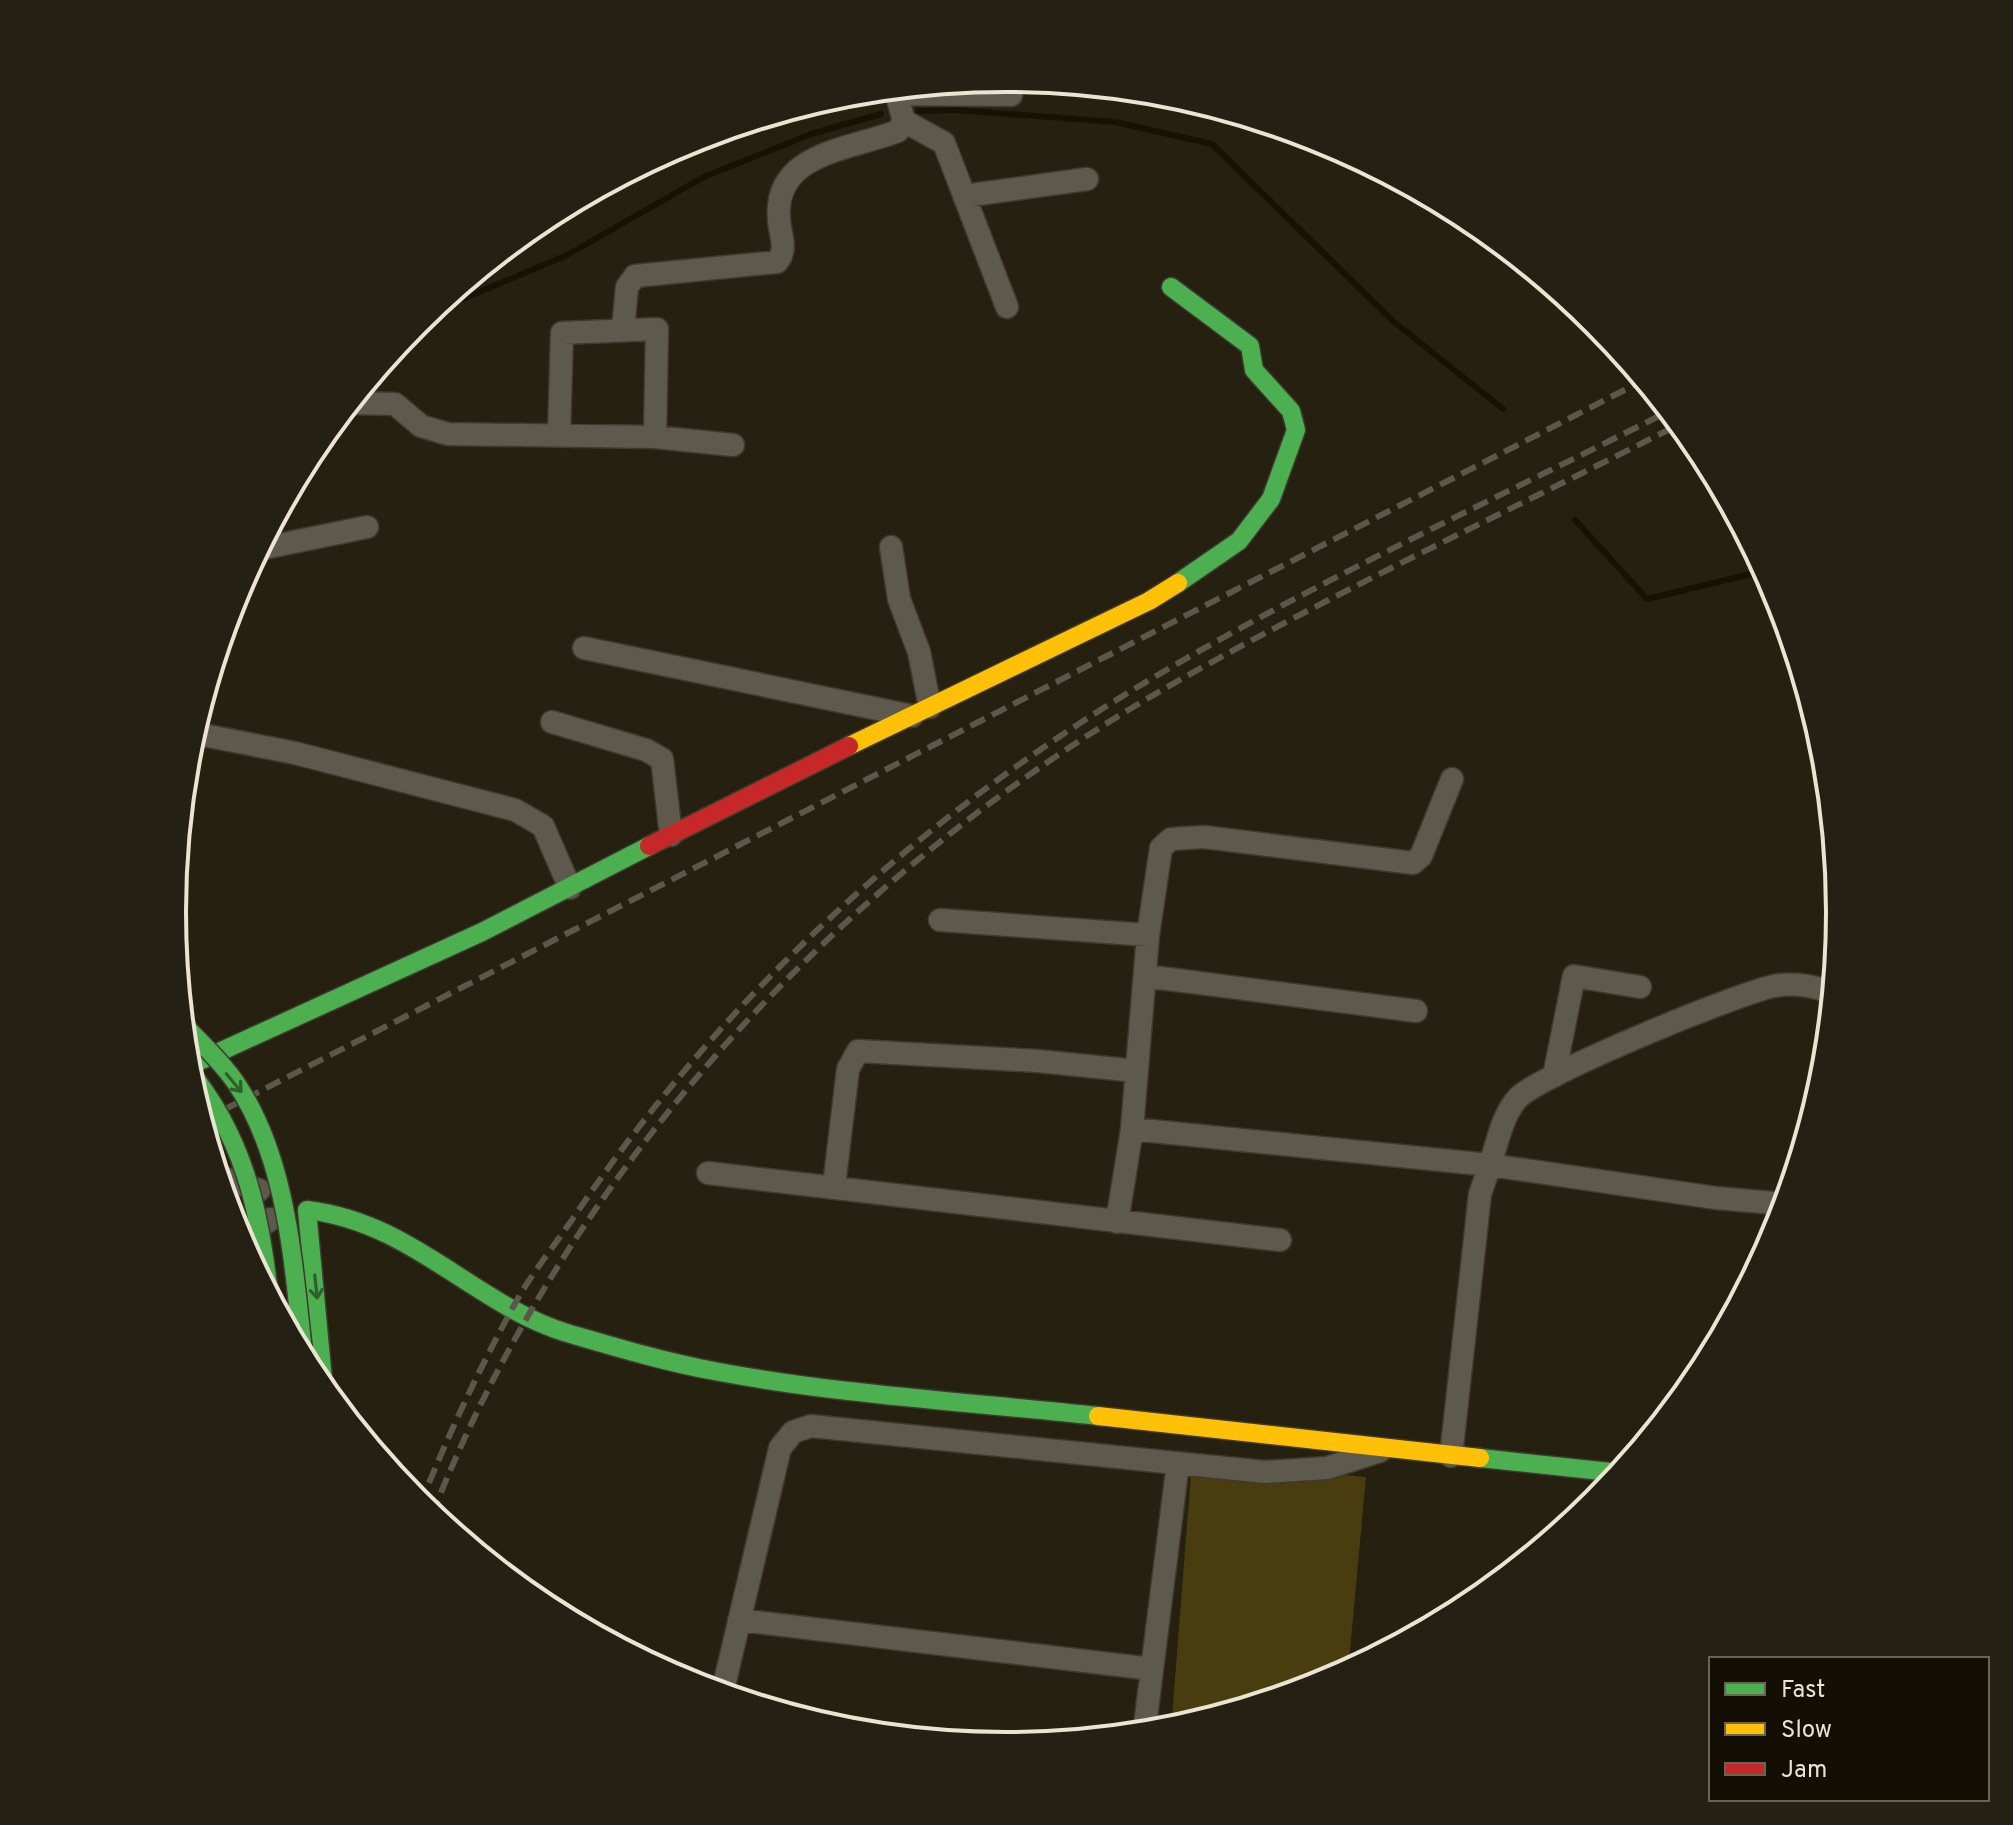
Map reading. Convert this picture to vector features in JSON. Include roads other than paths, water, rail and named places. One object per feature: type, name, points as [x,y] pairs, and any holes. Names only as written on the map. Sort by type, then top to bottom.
[{"type":"street","points":[[967,93],[1011,95]]},
{"type":"street","points":[[623,330],[627,287],[635,276],[777,262],[783,251],[779,200],[787,177],[819,157],[898,131],[904,121],[898,99]]},
{"type":"street","points":[[904,121],[944,143],[1007,307]]},
{"type":"street","points":[[964,196],[1087,179]]},
{"type":"street","points":[[200,1061],[570,888],[1185,580],[1239,541],[1271,499],[1294,439],[1291,411],[1254,370],[1250,346],[1171,287]]},
{"type":"street","points":[[559,435],[562,333],[657,329],[655,437]]},
{"type":"street","points":[[366,401],[400,406],[421,426],[437,432],[655,437],[733,445]]},
{"type":"street","points":[[273,546],[367,527]]},
{"type":"street","points":[[891,547],[899,599],[919,652],[921,712]]},
{"type":"street","points":[[584,648],[921,712]]},
{"type":"street","points":[[552,722],[646,750],[662,759],[666,770],[671,835]]},
{"type":"street","points":[[206,736],[323,760],[515,810],[543,826],[570,888]]},
{"type":"street","points":[[1117,1222],[1132,1129],[1148,935],[1161,848],[1171,839],[1204,837],[1413,863],[1421,856],[1439,804],[1452,779]]},
{"type":"street","points":[[940,920],[1148,935]]},
{"type":"street","points":[[1145,976],[1416,1011]]},
{"type":"street","points":[[1554,1076],[1574,976],[1640,987]]},
{"type":"street","points":[[1451,1456],[1480,1194],[1509,1109],[1520,1096],[1554,1076],[1753,991],[1807,984],[1823,989]]},
{"type":"street","points":[[196,1039],[243,1093],[272,1164],[289,1240],[300,1330]]},
{"type":"street","points":[[834,1186],[848,1069],[858,1051],[1038,1061],[1137,1071]]},
{"type":"street","points":[[205,1088],[237,1140],[249,1171],[266,1265]]},
{"type":"street","points":[[1132,1129],[1490,1165],[1716,1198],[1773,1203]]},
{"type":"street","points":[[708,1173],[834,1186],[970,1207],[1280,1240]]},
{"type":"street","points":[[232,1181],[307,1210],[333,1213],[417,1247],[527,1317],[602,1344],[712,1371],[792,1383],[1606,1472]]},
{"type":"street","points":[[251,1233],[271,1219],[307,1210]]},
{"type":"street","points":[[307,1210],[322,1364]]},
{"type":"street","points":[[725,1682],[780,1448],[793,1432],[811,1426],[1295,1472],[1327,1468],[1391,1448]]},
{"type":"street","points":[[1146,1721],[1178,1463]]},
{"type":"street","points":[[739,1620],[1152,1669]]},
{"type":"waterway","points":[[918,111],[955,110],[1115,122],[1212,144],[1394,322],[1503,409]]},
{"type":"waterway","points":[[463,299],[567,255],[704,177],[811,134],[881,114]]},
{"type":"waterway","points":[[1575,520],[1647,599],[1753,574]]},
{"type":"railway","points":[[212,1116],[1634,385]]},
{"type":"railway","points":[[425,1492],[451,1431],[518,1298],[636,1131],[698,1055],[764,982],[909,849],[1067,731],[1151,679],[1343,574],[1659,416]]},
{"type":"railway","points":[[437,1503],[489,1388],[558,1266],[638,1151],[728,1042],[826,941],[932,848],[1044,764],[1162,690],[1354,587],[1669,430]]}]
